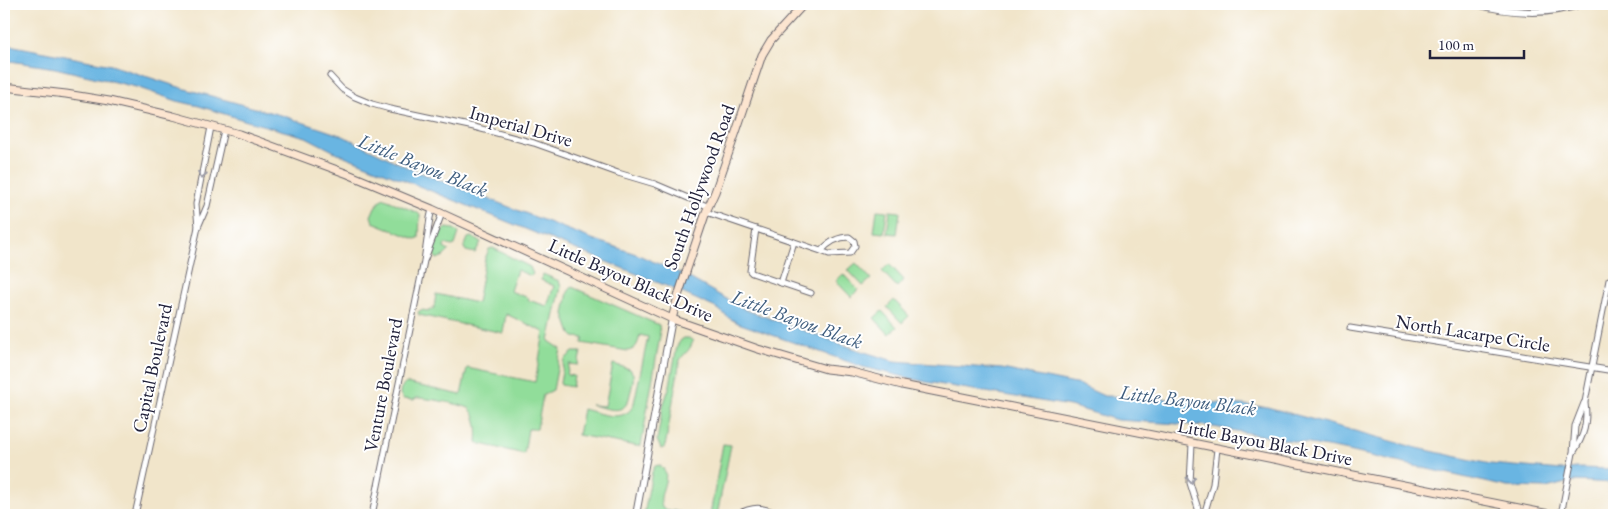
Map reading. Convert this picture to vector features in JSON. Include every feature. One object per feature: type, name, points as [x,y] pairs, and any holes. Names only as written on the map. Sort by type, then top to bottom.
[{"type":"main road","name":"South Hollywood Road","points":[[672,319],[706,209],[718,183],[762,55],[771,40],[804,4]]},
{"type":"main road","name":"Little Bayou Black Drive","points":[[4,87],[109,101],[224,130],[272,146],[340,171],[442,213],[672,319],[758,349],[826,369],[852,372],[911,387],[1554,515]]},
{"type":"street","points":[[1476,4],[1505,10],[1536,12],[1582,4]]},
{"type":"street","name":"Imperial Drive","points":[[330,76],[342,89],[372,104],[474,127],[534,143],[655,184],[706,209],[756,229],[829,254],[850,253],[855,246],[854,241],[849,237],[841,238],[826,245],[821,251]]},
{"type":"street","name":"Capital Boulevard","points":[[198,227],[196,204],[211,127]]},
{"type":"street","name":"Capital Boulevard","points":[[135,515],[198,227],[207,206],[224,130]]},
{"type":"street","name":"Venture Boulevard","points":[[372,515],[424,261],[432,209]]},
{"type":"street","name":"Venture Boulevard","points":[[424,261],[442,213]]},
{"type":"street","points":[[756,229],[750,271],[811,293]]},
{"type":"street","points":[[781,283],[794,242]]},
{"type":"street","points":[[1561,515],[1573,453],[1575,426],[1584,402],[1609,280]]},
{"type":"street","name":"South Hollywood Road","points":[[636,515],[672,319]]},
{"type":"street","name":"North Lacarpe Circle","points":[[1350,328],[1614,371]]},
{"type":"street","points":[[1573,453],[1583,437],[1586,420],[1584,402]]},
{"type":"street","points":[[1192,444],[1190,483],[1200,515]]},
{"type":"street","points":[[1204,515],[1213,484],[1217,449]]},
{"type":"street","points":[[735,515],[747,509],[755,508],[767,509],[780,515]]},
{"type":"street","points":[[745,515],[767,509]]},
{"type":"green space","points":[[383,198],[420,215],[419,238],[415,239],[373,222],[371,216],[375,207]]},
{"type":"green space","points":[[877,210],[887,211],[884,233],[874,232]]},
{"type":"green space","points":[[890,211],[900,212],[897,234],[887,233]]},
{"type":"green space","points":[[447,228],[454,229],[459,233],[455,245],[445,244],[444,248],[449,251],[437,259],[434,255],[437,239],[440,233]]},
{"type":"green space","points":[[471,237],[481,242],[475,253],[466,251],[464,248],[468,238]]},
{"type":"green space","points":[[493,248],[530,267],[533,274],[531,276],[517,270],[510,291],[529,298],[528,300],[547,306],[554,286],[541,280],[543,274],[559,281],[561,287],[549,341],[561,349],[553,390],[543,395],[537,429],[528,429],[524,454],[477,443],[476,421],[473,413],[467,407],[427,399],[403,399],[400,394],[401,388],[406,383],[461,395],[467,368],[535,382],[544,332],[506,314],[503,333],[419,315],[418,312],[421,310],[429,311],[434,308],[436,294],[477,303],[485,259],[489,249]]},
{"type":"green space","points":[[856,263],[871,279],[863,286],[848,270]]},
{"type":"green space","points":[[889,264],[904,280],[897,287],[882,271]]},
{"type":"green space","points":[[843,274],[858,290],[851,297],[836,281]]},
{"type":"green space","points":[[572,287],[659,325],[660,336],[641,446],[578,435],[583,409],[612,416],[625,414],[630,410],[634,403],[648,337],[640,335],[635,347],[628,351],[582,343],[584,338],[574,337],[571,334],[564,314],[568,292]]},
{"type":"green space","points":[[894,300],[909,316],[902,323],[887,307]]},
{"type":"green space","points":[[882,311],[897,327],[889,334],[874,318]]},
{"type":"green space","points":[[684,338],[689,338],[693,341],[680,360],[665,447],[661,449],[657,440],[663,406],[670,385],[677,346]]},
{"type":"green space","points":[[573,352],[581,352],[578,365],[569,364],[567,375],[574,376],[572,387],[561,385],[564,360]]},
{"type":"green space","points":[[613,364],[630,369],[633,374],[633,384],[628,401],[625,406],[615,410],[591,405],[605,406]]},
{"type":"green space","points":[[723,444],[731,445],[717,515],[710,515]]},
{"type":"green space","points":[[659,465],[666,474],[661,498],[663,509],[696,515],[644,515],[652,472],[655,466]]},
{"type":"water","points":[[4,44],[111,65],[182,88],[284,116],[343,136],[411,169],[592,239],[636,254],[684,275],[746,310],[894,361],[1002,369],[1080,385],[1104,396],[1143,397],[1267,407],[1417,448],[1490,464],[1561,470],[1577,468],[1614,469],[1614,483],[1574,481],[1546,488],[1507,487],[1344,450],[1208,426],[1117,420],[1070,406],[926,382],[863,367],[738,323],[718,309],[669,287],[337,153],[306,137],[177,101],[136,87],[55,68],[4,60]]},
{"type":"water label","name":"Little Bayou Black","points":[[423,165]]},
{"type":"water label","name":"Little Bayou Black","points":[[797,319]]},
{"type":"water label","name":"Little Bayou Black","points":[[1188,400]]}]
